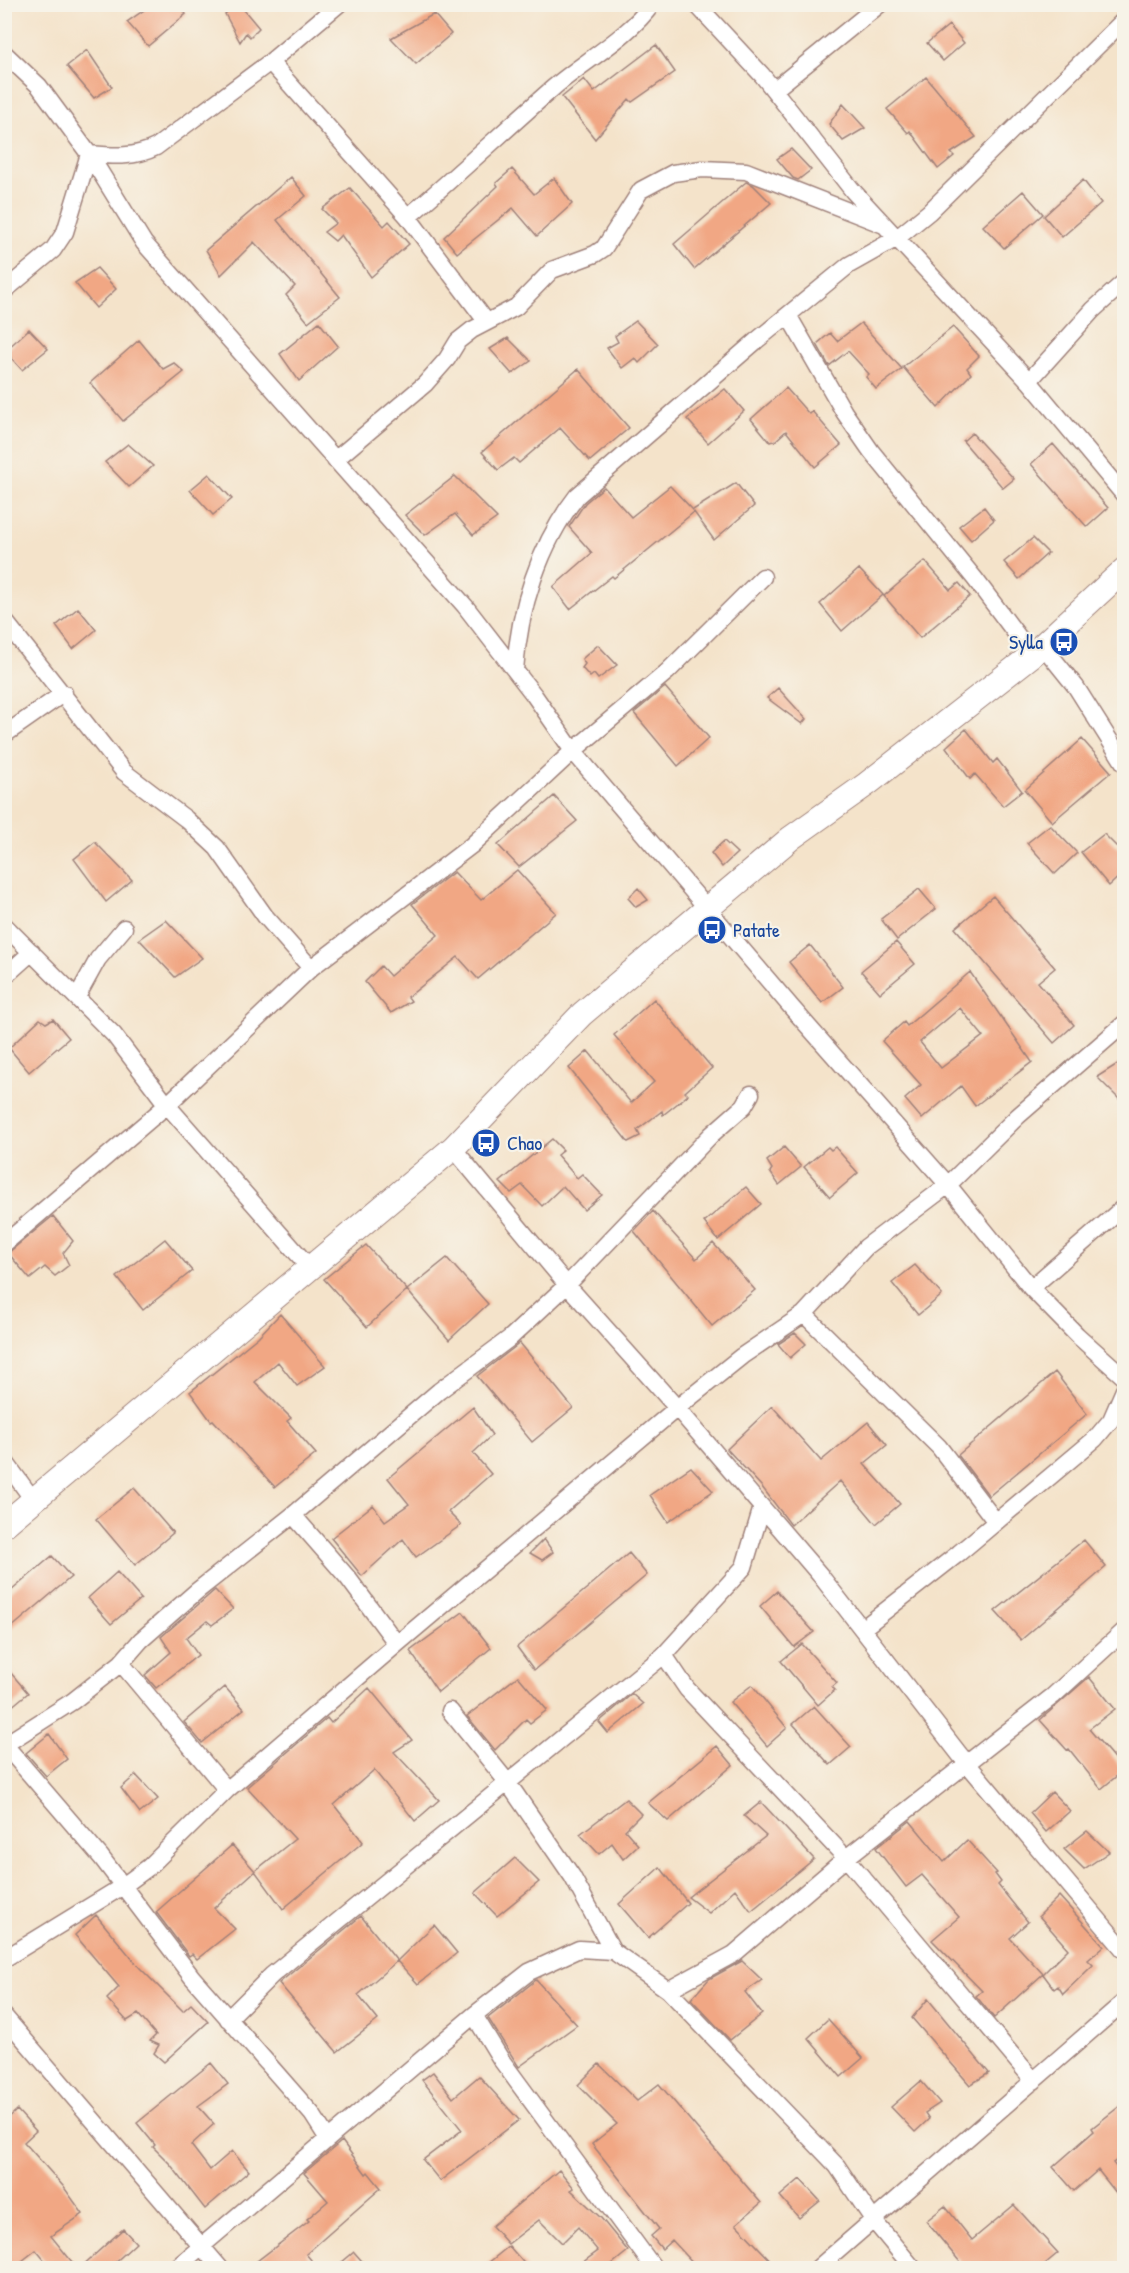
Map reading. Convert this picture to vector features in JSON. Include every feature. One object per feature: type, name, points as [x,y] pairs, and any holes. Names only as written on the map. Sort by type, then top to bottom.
[{"type":"street","points":[[89,154],[120,157],[140,155],[148,151],[270,62],[339,4]]},
{"type":"street","points":[[408,217],[554,88],[623,32],[652,4]]},
{"type":"street","points":[[696,4],[774,90],[853,191],[1029,381],[1125,495]]},
{"type":"street","points":[[774,90],[880,4]]},
{"type":"street","points":[[515,670],[517,636],[527,598],[542,557],[565,511],[577,496],[849,265],[897,238],[954,191],[1009,132],[1125,20]]},
{"type":"street","points":[[4,53],[39,86],[89,154],[144,243],[305,422],[335,460],[465,606],[515,670],[573,751],[948,1185],[1030,1288],[1077,1335],[1125,1377]]},
{"type":"street","points":[[270,62],[408,217],[486,321]]},
{"type":"street","points":[[4,291],[53,250],[65,232],[89,154]]},
{"type":"street","points":[[335,460],[425,384],[447,359],[458,340],[486,321],[516,307],[552,270],[595,254],[604,248],[641,190],[673,173],[728,168],[746,171],[884,225]]},
{"type":"street","points":[[1029,381],[1094,310],[1125,282]]},
{"type":"street","points":[[788,315],[844,412],[871,451],[1037,651],[1076,687],[1125,763]]},
{"type":"street","points":[[4,1525],[453,1148],[582,1014],[791,838],[867,784],[1037,651],[1125,570]]},
{"type":"street","points":[[4,1244],[167,1105],[311,968],[472,845],[573,751],[667,672],[763,577]]},
{"type":"street","points":[[4,620],[64,693],[124,772],[186,819],[217,848],[265,916],[311,968]]},
{"type":"street","points":[[4,735],[64,693]]},
{"type":"street","points":[[4,925],[114,1035],[167,1105],[310,1268]]},
{"type":"street","points":[[77,997],[98,959],[124,928]]},
{"type":"street","points":[[4,977],[32,952]]},
{"type":"street","points":[[4,1959],[123,1886],[149,1867],[227,1790],[397,1644],[677,1408],[742,1356],[804,1314],[866,1247],[948,1185],[1018,1116],[1125,1024]]},
{"type":"street","points":[[328,2139],[312,2114],[228,2019],[123,1886],[4,1743],[73,1701],[121,1663],[141,1641],[197,1591],[293,1515],[439,1391],[510,1338],[567,1285],[711,1135],[744,1106],[751,1094]]},
{"type":"street","points":[[453,1148],[567,1285],[762,1507],[967,1762],[1125,1950]]},
{"type":"street","points":[[1030,1288],[1125,1207]]},
{"type":"street","points":[[804,1314],[939,1448],[996,1522]]},
{"type":"street","points":[[862,1629],[1095,1439],[1110,1420],[1125,1390]]},
{"type":"street","points":[[4,1460],[34,1501]]},
{"type":"street","points":[[228,2019],[272,1975],[664,1655],[744,1568],[762,1507]]},
{"type":"street","points":[[293,1515],[348,1578],[397,1644]]},
{"type":"street","points":[[669,1990],[734,1954],[846,1858],[1053,1696],[1125,1631]]},
{"type":"street","points":[[664,1655],[687,1689],[846,1858],[1034,2081]]},
{"type":"street","points":[[121,1663],[227,1790]]},
{"type":"street","points":[[450,1711],[508,1783],[572,1876],[614,1951],[669,1990],[837,2166],[874,2221],[913,2268]]},
{"type":"street","points":[[176,2268],[474,2015],[529,1972],[579,1949],[614,1951]]},
{"type":"street","points":[[818,2268],[1125,2002]]},
{"type":"street","points":[[474,2015],[501,2061],[654,2268]]},
{"type":"street","points":[[4,2016],[220,2268]]},
{"type":"building","points":[[153,4],[179,4],[186,14],[148,46],[127,22]]},
{"type":"building","points":[[239,4],[259,28],[250,37],[246,33],[240,42],[225,14]]},
{"type":"building","points":[[434,14],[451,34],[416,64],[391,38]]},
{"type":"building","points":[[949,25],[964,43],[943,61],[927,43]]},
{"type":"building","points":[[656,45],[675,72],[632,102],[629,99],[595,139],[562,97],[584,79],[594,92]]},
{"type":"building","points":[[87,50],[112,87],[94,98],[67,66]]},
{"type":"building","points":[[926,77],[976,137],[951,153],[954,156],[938,169],[910,131],[908,133],[887,109]]},
{"type":"building","points":[[843,104],[865,128],[843,141],[829,124]]},
{"type":"building","points":[[791,149],[811,170],[798,180],[793,178],[777,159]]},
{"type":"building","points":[[512,169],[534,194],[554,178],[572,204],[537,236],[513,208],[457,253],[444,237],[498,186],[496,183]]},
{"type":"building","points":[[291,177],[306,196],[277,220],[340,297],[308,322],[286,295],[295,286],[254,242],[221,275],[206,250]]},
{"type":"building","points":[[1083,180],[1101,203],[1062,237],[1044,216]]},
{"type":"building","points":[[746,182],[753,185],[771,203],[694,269],[674,244]]},
{"type":"building","points":[[350,188],[384,226],[389,221],[409,244],[371,277],[341,235],[335,241],[324,232],[336,223],[322,209]]},
{"type":"building","points":[[1023,191],[1043,214],[1004,248],[983,226]]},
{"type":"building","points":[[97,268],[116,289],[96,308],[75,283]]},
{"type":"building","points":[[636,321],[658,344],[639,363],[635,358],[622,368],[607,348],[618,342],[615,336]]},
{"type":"building","points":[[319,322],[338,346],[299,381],[280,354]]},
{"type":"building","points":[[861,323],[902,369],[876,389],[866,377],[869,374],[848,351],[829,366],[817,344],[830,333],[837,341]]},
{"type":"building","points":[[953,327],[979,356],[967,368],[971,374],[938,408],[903,367]]},
{"type":"building","points":[[29,329],[48,349],[22,370],[5,351]]},
{"type":"building","points":[[508,338],[531,361],[512,374],[490,349]]},
{"type":"building","points":[[139,340],[163,369],[174,363],[184,372],[123,421],[90,383]]},
{"type":"building","points":[[578,369],[629,428],[590,461],[560,428],[519,463],[514,458],[498,470],[482,452]]},
{"type":"building","points":[[786,388],[809,414],[812,411],[841,445],[815,467],[786,431],[775,441],[770,442],[751,419]]},
{"type":"building","points":[[725,389],[744,411],[708,443],[687,419]]},
{"type":"building","points":[[972,433],[1014,479],[1003,488],[963,441]]},
{"type":"building","points":[[128,444],[153,466],[129,487],[105,462]]},
{"type":"building","points":[[1053,444],[1108,508],[1087,527],[1031,464]]},
{"type":"building","points":[[209,474],[232,499],[213,515],[190,490]]},
{"type":"building","points":[[455,476],[497,518],[473,535],[455,514],[425,535],[405,515]]},
{"type":"building","points":[[736,483],[754,506],[714,540],[694,512],[614,578],[612,576],[570,609],[553,587],[592,553],[569,527],[585,503],[604,487],[631,517],[670,486],[693,510]]},
{"type":"building","points":[[984,507],[994,520],[971,540],[959,526]]},
{"type":"building","points":[[1033,538],[1048,553],[1019,579],[1004,562]]},
{"type":"building","points":[[925,561],[950,590],[959,583],[970,596],[920,638],[884,596]]},
{"type":"building","points":[[859,569],[883,595],[842,631],[820,604]]},
{"type":"building","points":[[78,608],[96,630],[73,649],[56,626]]},
{"type":"building","points":[[598,645],[617,665],[598,679],[594,674],[590,677],[582,668],[585,664],[582,659]]},
{"type":"building","points":[[665,687],[709,738],[678,766],[634,713]]},
{"type":"building","points":[[778,688],[806,719],[802,724],[767,698]]},
{"type":"building","points":[[966,729],[993,763],[997,759],[1022,791],[1003,806],[975,774],[970,779],[946,747]]},
{"type":"building","points":[[1082,739],[1111,772],[1052,822],[1025,790]]},
{"type":"building","points":[[554,796],[577,821],[519,867],[498,845]]},
{"type":"building","points":[[1050,825],[1077,853],[1055,874],[1027,843]]},
{"type":"building","points":[[1104,834],[1125,855],[1125,871],[1109,886],[1081,852]]},
{"type":"building","points":[[724,841],[737,853],[722,867],[711,853]]},
{"type":"building","points":[[95,842],[132,880],[106,902],[74,859]]},
{"type":"building","points":[[517,870],[556,913],[478,979],[458,957],[408,997],[411,1001],[391,1013],[365,982],[381,966],[390,976],[438,935],[412,904],[454,872],[481,900]]},
{"type":"building","points":[[638,888],[648,900],[636,907],[628,898]]},
{"type":"building","points":[[919,889],[936,909],[897,940],[881,919]]},
{"type":"building","points":[[993,896],[1055,968],[1038,982],[1074,1025],[1054,1043],[955,928]]},
{"type":"building","points":[[166,920],[202,958],[175,977],[139,939]]},
{"type":"building","points":[[896,942],[915,964],[880,993],[861,971]]},
{"type":"building","points":[[810,945],[843,987],[822,1003],[789,962]]},
{"type":"building","points":[[970,972],[1032,1062],[975,1106],[961,1086],[922,1119],[905,1099],[921,1085],[882,1041],[904,1022],[907,1026]],"holes":[[[960,1008],[983,1036],[941,1068],[920,1042]]]},
{"type":"building","points":[[654,999],[712,1068],[685,1092],[688,1095],[663,1115],[662,1111],[637,1130],[640,1136],[628,1142],[569,1068],[588,1051],[631,1103],[654,1082],[614,1035]]},
{"type":"building","points":[[40,1019],[46,1023],[53,1019],[69,1038],[29,1072],[9,1048]]},
{"type":"building","points":[[1119,1063],[1125,1070],[1125,1105],[1097,1077]]},
{"type":"building","points":[[552,1139],[563,1150],[557,1155],[577,1178],[582,1174],[602,1195],[584,1210],[563,1186],[542,1206],[522,1185],[511,1193],[500,1182]]},
{"type":"building","points":[[784,1147],[801,1167],[779,1185],[770,1172],[772,1169],[767,1161]]},
{"type":"building","points":[[828,1147],[831,1150],[835,1147],[858,1173],[830,1197],[804,1167]]},
{"type":"building","points":[[746,1187],[761,1204],[718,1240],[704,1222]]},
{"type":"building","points":[[653,1211],[696,1259],[713,1243],[755,1290],[712,1326],[634,1231]]},
{"type":"building","points":[[53,1216],[73,1241],[63,1253],[69,1265],[55,1276],[45,1267],[30,1279],[8,1253]]},
{"type":"building","points":[[165,1239],[192,1271],[143,1310],[117,1277]]},
{"type":"building","points":[[366,1245],[407,1290],[367,1327],[324,1279]]},
{"type":"building","points":[[447,1258],[488,1304],[449,1340],[407,1290]]},
{"type":"building","points":[[915,1265],[942,1295],[918,1315],[892,1283]]},
{"type":"building","points":[[280,1314],[325,1366],[297,1386],[278,1362],[255,1382],[291,1418],[287,1421],[316,1454],[275,1487],[213,1420],[211,1421],[190,1392],[258,1337]]},
{"type":"building","points":[[795,1333],[806,1344],[790,1358],[778,1344]]},
{"type":"building","points":[[520,1343],[573,1408],[532,1442],[477,1376]]},
{"type":"building","points":[[1055,1372],[1087,1414],[989,1496],[958,1455]]},
{"type":"building","points":[[772,1406],[821,1461],[868,1422],[887,1445],[864,1464],[900,1504],[876,1524],[840,1481],[791,1525],[762,1487],[727,1449]]},
{"type":"building","points":[[473,1407],[492,1435],[473,1453],[491,1474],[448,1512],[461,1525],[416,1557],[403,1539],[362,1576],[331,1538],[373,1505],[385,1521],[409,1504],[388,1478]]},
{"type":"building","points":[[691,1467],[713,1491],[668,1522],[650,1495]]},
{"type":"building","points":[[134,1488],[173,1533],[135,1565],[96,1519]]},
{"type":"building","points":[[544,1539],[553,1552],[542,1560],[530,1553]]},
{"type":"building","points":[[1084,1540],[1106,1567],[1021,1640],[995,1611]]},
{"type":"building","points":[[629,1553],[647,1575],[534,1670],[517,1647]]},
{"type":"building","points":[[52,1556],[71,1577],[4,1634],[4,1597]]},
{"type":"building","points":[[117,1572],[141,1599],[111,1624],[88,1598]]},
{"type":"building","points":[[215,1590],[233,1609],[212,1625],[207,1621],[186,1638],[198,1655],[156,1688],[145,1675],[171,1652],[161,1637]]},
{"type":"building","points":[[777,1591],[814,1632],[794,1647],[760,1606]]},
{"type":"building","points":[[463,1612],[491,1648],[438,1692],[410,1651]]},
{"type":"building","points":[[802,1644],[837,1683],[832,1687],[835,1690],[818,1705],[781,1661]]},
{"type":"building","points":[[4,1665],[28,1693],[4,1713]]},
{"type":"building","points":[[518,1676],[547,1710],[530,1723],[526,1719],[495,1750],[467,1716]]},
{"type":"building","points":[[1089,1677],[1115,1709],[1089,1729],[1124,1770],[1101,1789],[1069,1749],[1067,1750],[1040,1720]]},
{"type":"building","points":[[752,1685],[787,1728],[767,1746],[730,1702]]},
{"type":"building","points":[[225,1687],[244,1709],[202,1743],[184,1722]]},
{"type":"building","points":[[369,1688],[412,1740],[394,1752],[439,1800],[415,1821],[374,1770],[334,1805],[363,1842],[283,1909],[255,1871],[295,1839],[247,1787],[327,1718],[331,1723]]},
{"type":"building","points":[[632,1694],[643,1704],[608,1733],[599,1722]]},
{"type":"building","points":[[814,1706],[851,1747],[830,1765],[793,1724]]},
{"type":"building","points":[[49,1734],[67,1759],[46,1776],[26,1753]]},
{"type":"building","points":[[717,1746],[733,1765],[668,1821],[648,1803]]},
{"type":"building","points":[[136,1775],[158,1799],[140,1813],[121,1788]]},
{"type":"building","points":[[1052,1792],[1070,1811],[1046,1832],[1030,1813]]},
{"type":"building","points":[[626,1799],[641,1814],[625,1830],[638,1845],[623,1859],[612,1843],[599,1854],[580,1834]]},
{"type":"building","points":[[761,1802],[814,1859],[751,1911],[735,1889],[709,1913],[688,1897],[766,1836],[744,1816]]},
{"type":"building","points":[[910,1821],[944,1862],[967,1840],[997,1873],[995,1874],[1001,1882],[998,1885],[1028,1922],[1010,1938],[1043,1974],[994,2018],[976,1996],[982,1991],[932,1940],[959,1917],[922,1875],[906,1887],[876,1848]]},
{"type":"building","points":[[1087,1831],[1109,1852],[1084,1869],[1064,1849]]},
{"type":"building","points":[[232,1845],[255,1871],[214,1908],[235,1929],[197,1959],[192,1954],[189,1956],[156,1912]]},
{"type":"building","points":[[515,1858],[539,1882],[497,1916],[475,1893]]},
{"type":"building","points":[[660,1867],[688,1903],[648,1938],[619,1904]]},
{"type":"building","points":[[1059,1896],[1104,1946],[1088,1960],[1093,1965],[1063,1994],[1058,1986],[1054,1989],[1043,1974],[1068,1949],[1039,1916]]},
{"type":"building","points":[[96,1915],[139,1967],[183,2011],[191,2004],[208,2022],[164,2062],[154,2053],[159,2045],[150,2041],[156,2035],[138,2014],[127,2021],[107,1999],[119,1987],[75,1935]]},
{"type":"building","points":[[361,1916],[397,1961],[358,1995],[378,2020],[337,2052],[279,1983]]},
{"type":"building","points":[[434,1925],[457,1953],[418,1984],[397,1961]]},
{"type":"building","points":[[742,1961],[762,1980],[745,1992],[762,2014],[730,2040],[691,1999],[709,1979]]},
{"type":"building","points":[[536,1980],[577,2025],[519,2067],[488,2018]]},
{"type":"building","points":[[928,1999],[989,2073],[970,2085],[912,2018]]},
{"type":"building","points":[[828,2019],[863,2058],[841,2077],[808,2038]]},
{"type":"building","points":[[211,2063],[228,2084],[198,2106],[214,2124],[191,2145],[210,2170],[232,2151],[249,2171],[205,2209],[170,2164],[153,2147],[155,2145],[137,2123]]},
{"type":"building","points":[[599,2064],[637,2101],[659,2084],[761,2203],[736,2224],[778,2268],[698,2268],[672,2240],[662,2249],[651,2236],[659,2229],[592,2144],[617,2124],[578,2085]]},
{"type":"building","points":[[433,2072],[453,2098],[479,2076],[519,2120],[440,2181],[423,2160],[462,2130],[422,2080]]},
{"type":"building","points":[[921,2081],[940,2103],[925,2113],[929,2119],[915,2132],[891,2107]]},
{"type":"building","points":[[1125,2102],[1125,2154],[1113,2163],[1125,2178],[1125,2204],[1098,2170],[1074,2191],[1053,2167],[1094,2131],[1092,2128]]},
{"type":"building","points":[[17,2110],[36,2131],[24,2142],[63,2186],[83,2214],[51,2236],[77,2268],[51,2268],[36,2250],[13,2268],[4,2268],[4,2122]]},
{"type":"building","points":[[342,2141],[366,2174],[368,2172],[381,2188],[306,2254],[318,2268],[248,2268],[309,2221],[307,2219],[328,2201],[304,2173]]},
{"type":"building","points":[[559,2170],[574,2188],[571,2190],[601,2218],[628,2251],[607,2268],[575,2268],[598,2251],[578,2227],[562,2243],[539,2220],[508,2244],[492,2226]]},
{"type":"building","points":[[800,2179],[820,2201],[799,2218],[780,2196]]},
{"type":"building","points":[[1014,2205],[1058,2253],[1040,2268],[965,2268],[926,2221],[945,2206],[972,2240]]},
{"type":"building","points":[[123,2229],[136,2243],[109,2268],[80,2268]]},
{"type":"building","points":[[509,2246],[528,2268],[482,2268]]},
{"type":"building","points":[[354,2252],[368,2268],[335,2268]]},
{"type":"place","name":"Sylla","points":[[1064,642]]},
{"type":"place","name":"Patate","points":[[712,930]]},
{"type":"place","name":"Chao","points":[[486,1143]]}]
